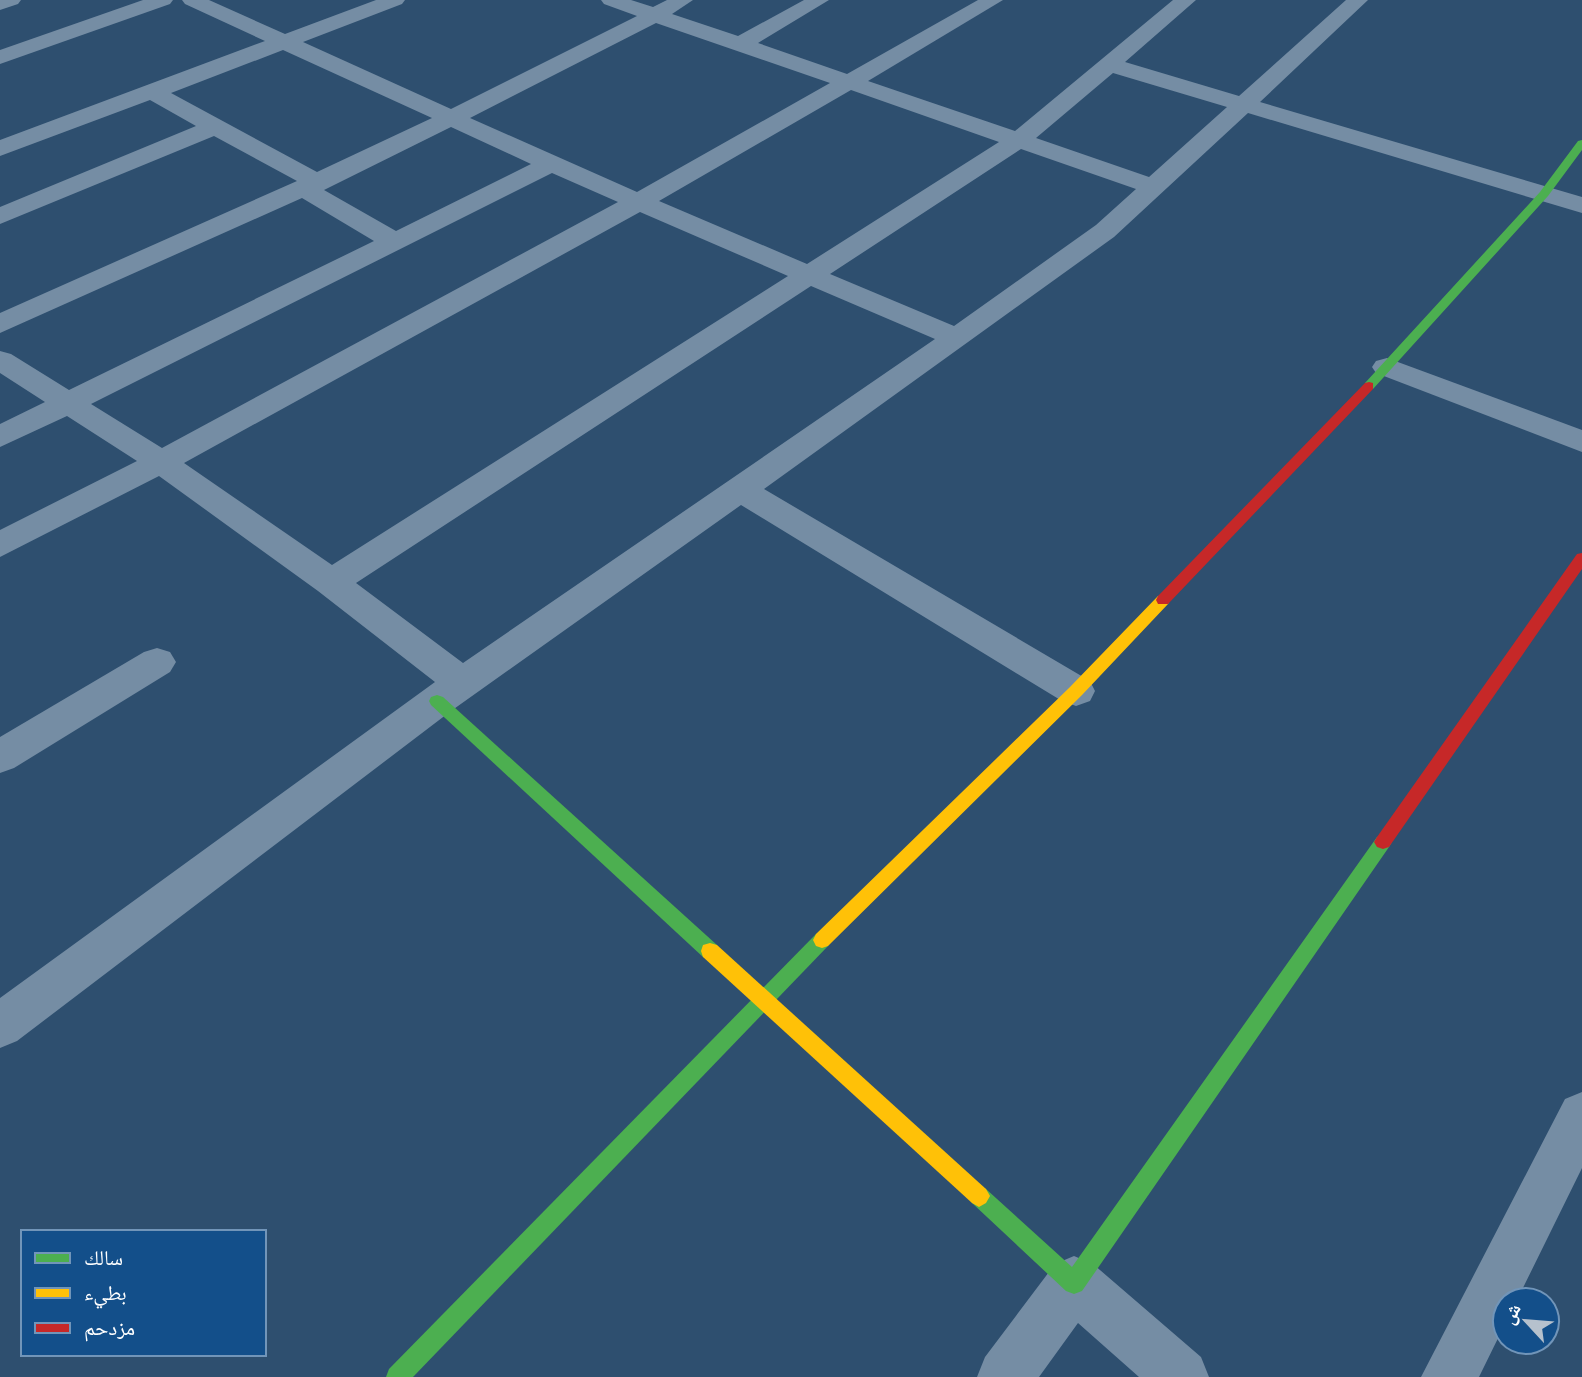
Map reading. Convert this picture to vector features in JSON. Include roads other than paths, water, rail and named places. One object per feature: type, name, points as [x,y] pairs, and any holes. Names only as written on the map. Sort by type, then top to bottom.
[{"type":"street","points":[[0,4],[11,0]]},
{"type":"street","points":[[192,0],[551,164],[957,338]]},
{"type":"street","points":[[0,149],[395,0]]},
{"type":"street","points":[[611,0],[1154,187]]},
{"type":"street","points":[[0,324],[312,186],[455,118],[683,0]]},
{"type":"street","points":[[741,44],[819,0]]},
{"type":"street","points":[[0,545],[162,461],[638,202],[993,0]]},
{"type":"street","points":[[331,582],[1020,139],[1186,0]]},
{"type":"street","points":[[1,1022],[450,692],[957,338],[1105,231],[1358,0]]},
{"type":"street","points":[[0,57],[158,1]]},
{"type":"street","points":[[1111,65],[1247,103],[1582,205]]},
{"type":"street","points":[[152,92],[216,126],[396,242]]},
{"type":"street","points":[[0,216],[216,126]]},
{"type":"street","points":[[397,1377],[762,999],[1076,691],[1387,367],[1544,194],[1582,144]]},
{"type":"street","points":[[0,437],[551,164]]},
{"type":"street","points":[[0,360],[162,461],[331,582],[450,692],[762,999],[1181,1377]]},
{"type":"street","points":[[1387,367],[1582,442]]},
{"type":"street","points":[[741,490],[1076,691]]},
{"type":"street","points":[[1005,1377],[1074,1283],[1582,558]]},
{"type":"street","points":[[0,757],[157,662]]},
{"type":"street","points":[[1449,1377],[1582,1116]]}]
